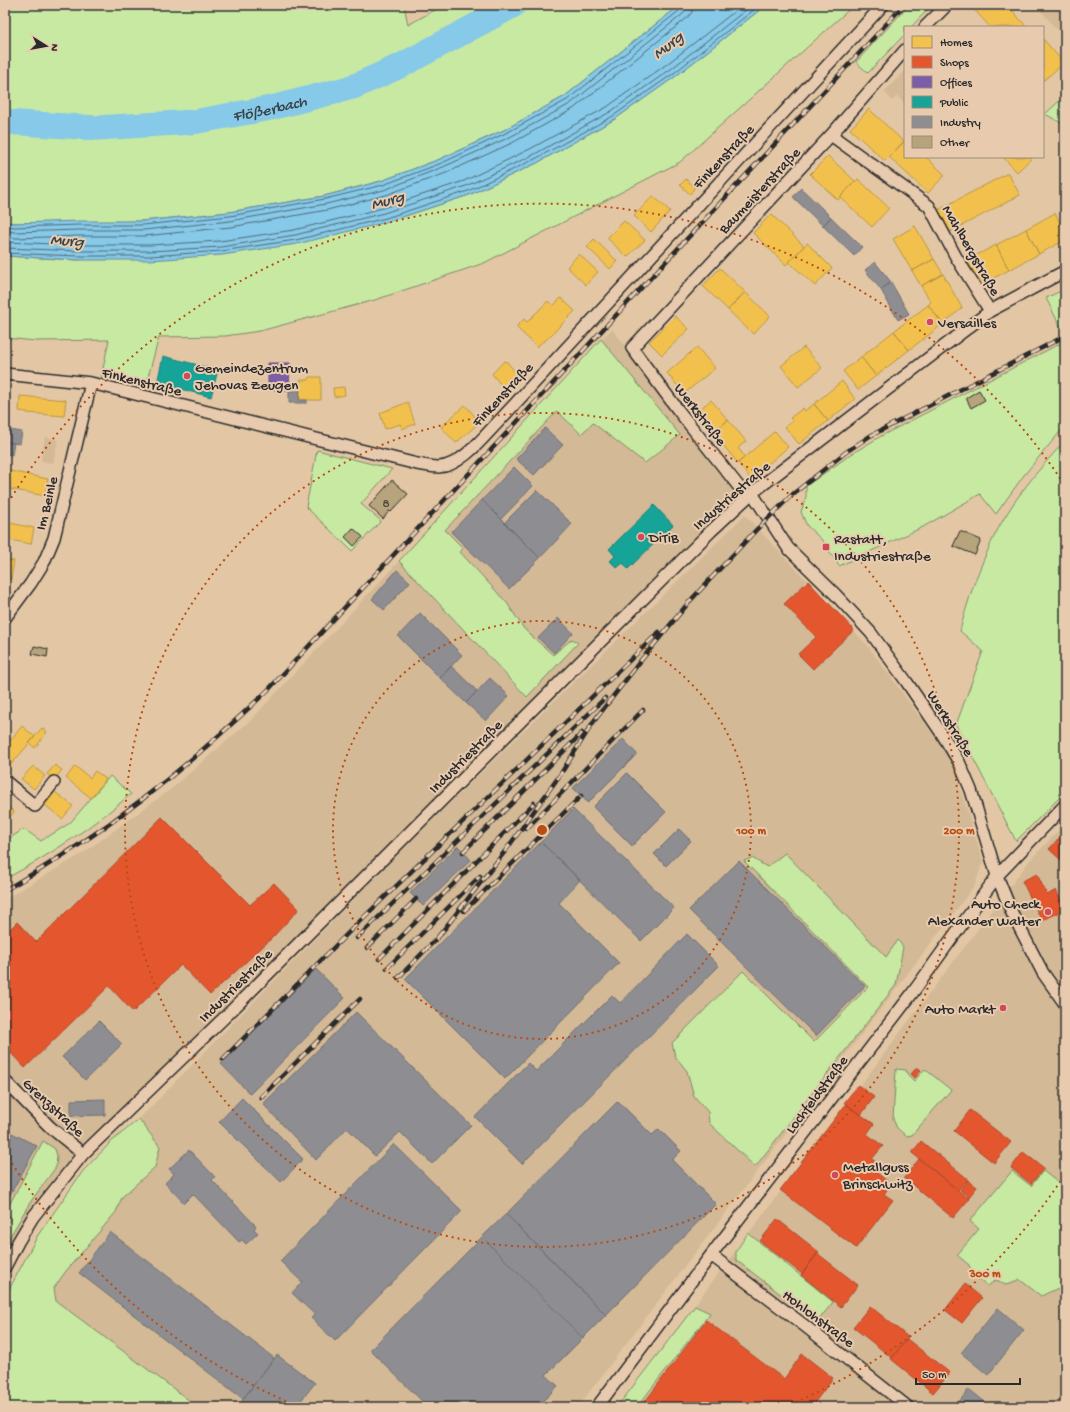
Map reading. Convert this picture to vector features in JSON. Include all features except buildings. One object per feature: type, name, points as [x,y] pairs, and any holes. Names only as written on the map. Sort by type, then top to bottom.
[{"type":"street","name":"Finkenstraße","points":[[5,374],[91,383],[417,464],[440,467],[448,465],[466,454],[500,420],[883,5]]},
{"type":"street","points":[[926,26],[947,5]]},
{"type":"street","name":"Baumeisterstraße","points":[[632,348],[831,134],[904,51]]},
{"type":"street","name":"Mahlbergstraße","points":[[831,134],[929,206],[956,257],[990,311]]},
{"type":"street","name":"Industriestraße","points":[[5,1268],[33,1217],[82,1154],[227,1015],[711,531],[750,495],[990,311],[1065,271]]},
{"type":"street","name":"Werkstraße","points":[[632,348],[678,410],[750,495],[788,548],[835,594],[871,633],[942,734],[960,762],[971,790],[997,876],[1012,912],[1044,973],[1065,1004]]},
{"type":"street","name":"Im Beinle","points":[[5,618],[32,583],[44,562],[54,538],[91,383]]},
{"type":"street","points":[[5,782],[35,806],[54,782]]},
{"type":"street","name":"Lochfeldstraße","points":[[597,1407],[711,1255],[911,995],[997,876],[1065,805]]},
{"type":"street","name":"Grenzstraße","points":[[5,1081],[50,1127],[82,1154]]},
{"type":"street","name":"Hohlohstraße","points":[[711,1255],[805,1326],[908,1407]]},
{"type":"shaded area","points":[[1036,5],[1063,5],[1058,9],[1065,18],[1065,39]]},
{"type":"shaded area","points":[[904,72],[904,103],[897,96],[893,101],[884,92]]},
{"type":"shaded area","points":[[612,329],[744,496],[146,1088],[82,1149],[5,1259],[5,899],[82,854],[171,789],[251,720],[399,561],[526,697],[572,639],[553,655],[524,629],[507,603],[460,552],[463,548],[445,530],[557,411],[580,434],[592,423],[645,463],[680,436],[601,339]]},
{"type":"shaded area","points":[[45,437],[58,440],[53,463],[41,461]]},
{"type":"shaded area","points":[[745,515],[868,646],[951,759],[983,861],[975,885],[578,1407],[5,1407],[5,1297],[38,1235],[83,1171],[112,1141],[139,1119],[403,849]]},
{"type":"shaded area","points":[[1065,824],[1065,1407],[618,1407],[1030,860]]},
{"type":"green space","points":[[5,5],[404,5],[408,25],[444,5],[680,5],[565,96],[506,129],[440,159],[381,181],[324,196],[229,212],[143,221],[15,223],[5,222],[5,127],[95,132],[191,126],[271,112],[353,92],[386,78],[489,25],[378,72],[270,104],[191,115],[97,122],[5,117]]},
{"type":"green space","points":[[766,5],[854,5],[680,162],[484,263],[375,300],[260,331],[225,336],[159,337],[145,388],[101,378],[109,340],[36,341],[5,338],[5,256],[78,260],[387,222],[469,195],[537,163],[615,119],[676,76]]},
{"type":"green space","points":[[909,5],[932,5],[912,26],[904,26],[904,35],[868,73],[856,62]]},
{"type":"green space","points":[[1065,96],[1065,125],[1045,114]]},
{"type":"green space","points":[[1065,289],[1065,326],[1061,328],[1046,298]]},
{"type":"green space","points":[[601,339],[680,435],[645,463],[593,423],[581,434],[557,411],[445,530],[463,548],[460,552],[507,603],[524,629],[553,655],[572,639],[578,643],[527,697],[399,561]]},
{"type":"green space","points":[[1065,341],[1065,426],[1024,475],[996,514],[980,494],[923,527],[839,566],[822,540],[807,526],[801,512],[806,497],[806,486],[853,453],[883,435]]},
{"type":"green space","points":[[1065,441],[1065,792],[1016,841],[956,725],[983,651],[960,631],[980,570],[1003,520],[1032,479]]},
{"type":"green space","points":[[317,450],[392,469],[361,504],[381,521],[352,551],[306,507]]},
{"type":"green space","points":[[110,776],[131,794],[70,840],[5,879],[5,839],[7,840],[24,829],[41,841],[70,823]]},
{"type":"green space","points":[[785,853],[886,957],[898,940],[903,947],[896,985],[755,1167],[709,1123],[708,1112],[694,1096],[687,1071],[675,1056],[672,1043],[743,971],[814,1042],[868,987],[744,861],[752,858],[767,867]]},
{"type":"green space","points":[[896,1069],[906,1070],[908,1075],[914,1081],[925,1069],[951,1090],[912,1135],[906,1136],[897,1128],[893,1119]]},
{"type":"green space","points":[[139,1119],[160,1147],[155,1167],[122,1197],[116,1212],[66,1271],[54,1288],[56,1301],[198,1407],[5,1407],[5,1297],[38,1235],[83,1171],[112,1141]]},
{"type":"green space","points":[[43,1141],[55,1149],[57,1156],[56,1167],[29,1204],[5,1245],[5,1228],[11,1217],[5,1213]]},
{"type":"green space","points":[[1012,1171],[1031,1186],[1043,1171],[1065,1188],[1065,1247],[1062,1250],[1065,1253],[1065,1285],[1041,1296],[1019,1279],[1013,1283],[1005,1285],[995,1280],[988,1286],[973,1274],[969,1265],[957,1255],[979,1229],[970,1221]]},
{"type":"green space","points":[[748,1233],[833,1302],[817,1322],[736,1260],[736,1251]]},
{"type":"green space","points":[[695,1306],[710,1313],[637,1407],[617,1407]]},
{"type":"water","name":"Murg","points":[[680,5],[766,5],[676,76],[615,119],[537,163],[469,195],[387,222],[297,244],[222,255],[150,260],[78,260],[5,256],[5,222],[143,221],[229,212],[324,196],[381,181],[440,159],[506,129],[565,96]]},
{"type":"waterway","name":"Flößerbach","points":[[5,122],[97,128],[193,122],[271,108],[353,87],[402,65],[514,5]]},
{"type":"railway","points":[[5,890],[77,846],[144,798],[208,746],[269,689],[904,5]]},
{"type":"railway","points":[[438,937],[506,850],[560,775],[594,721],[642,659],[690,601],[756,530],[793,494],[846,452],[870,436],[1065,336]]},
{"type":"railway","points":[[223,1059],[359,922],[659,632]]},
{"type":"railway","points":[[357,938],[605,698]]},
{"type":"railway","points":[[526,829],[643,710]]},
{"type":"railway","points":[[463,852],[582,733]]},
{"type":"railway","points":[[464,911],[581,796]]},
{"type":"railway","points":[[379,959],[534,803]]},
{"type":"railway","points":[[387,968],[480,876]]},
{"type":"railway","points":[[367,948],[416,899]]},
{"type":"railway","points":[[398,978],[441,934]]},
{"type":"railway","points":[[261,1097],[360,999]]},
{"type":"place","name":"Versailles","points":[[930,322]]},
{"type":"place","name":"Gemeindezentrum Jehovas Zeugen","points":[[187,376]]},
{"type":"place","name":"DiTiB","points":[[641,537]]},
{"type":"place","name":"Rastatt, Industriestraße","points":[[826,547]]},
{"type":"place","name":"Auto Check Alexander Walter","points":[[1048,912]]},
{"type":"place","name":"Auto Markt","points":[[1003,1008]]},
{"type":"place","name":"Metallguss Brinschwitz","points":[[835,1175]]}]
